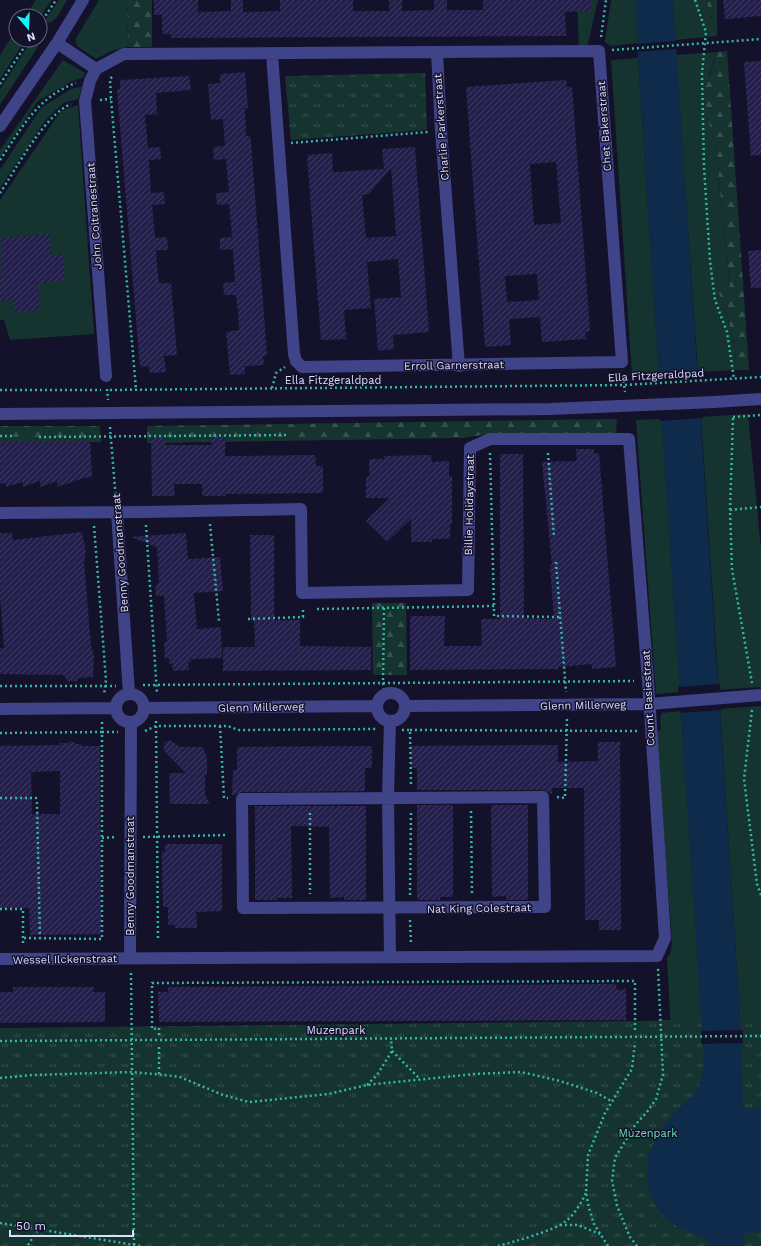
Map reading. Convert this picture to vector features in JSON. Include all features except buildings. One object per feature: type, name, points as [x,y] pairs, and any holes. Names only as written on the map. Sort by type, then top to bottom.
[{"type":"street","points":[[0,126],[57,43],[83,0]]},
{"type":"street","points":[[57,43],[96,69],[124,54],[599,51]]},
{"type":"street","name":"Chet Bakerstraat","points":[[599,51],[622,362]]},
{"type":"street","name":"Charlie Parkerstraat","points":[[437,52],[440,131],[459,366]]},
{"type":"street","points":[[272,54],[295,357]]},
{"type":"street","name":"John Coltranestraat","points":[[96,69],[90,81],[85,101],[106,376]]},
{"type":"street","name":"Erroll Garnerstraat","points":[[295,357],[302,367],[459,366],[622,362]]},
{"type":"street","points":[[0,414],[535,409],[646,406],[761,399]]},
{"type":"street","name":"Billie Holidaystraat","points":[[0,512],[92,513],[301,509],[302,593],[468,590],[470,448],[490,439],[629,439]]},
{"type":"street","name":"Count Basiestraat","points":[[629,439],[648,681],[650,732],[665,938],[657,956]]},
{"type":"street","name":"Benny Goodmanstraat","points":[[117,512],[129,690]]},
{"type":"street","points":[[384,688],[390,692],[398,694],[403,698],[405,706],[401,717],[390,721],[381,717],[378,712],[378,700],[384,688]]},
{"type":"street","points":[[129,690],[150,708],[130,727],[119,717],[116,708],[119,699],[129,690]]},
{"type":"street","name":"Glenn Millerweg","points":[[405,706],[649,704],[757,696]]},
{"type":"street","name":"Glenn Millerweg","points":[[150,708],[377,706]]},
{"type":"street","points":[[0,709],[116,708]]},
{"type":"street","points":[[390,721],[388,797],[390,957]]},
{"type":"street","name":"Benny Goodmanstraat","points":[[130,727],[130,958]]},
{"type":"street","name":"Nat King Colestraat","points":[[388,797],[542,797],[545,907],[390,909],[243,908],[242,798],[388,797]]},
{"type":"street","points":[[130,958],[657,956]]},
{"type":"street","name":"Wessel Ilckenstraat","points":[[0,959],[130,958]]},
{"type":"path","points":[[48,12],[56,0]]},
{"type":"path","points":[[599,51],[606,0]]},
{"type":"path","points":[[695,0],[706,32],[702,81],[704,167],[710,261],[715,300],[727,332],[734,379]]},
{"type":"path","points":[[629,48],[761,39]]},
{"type":"path","points":[[0,84],[25,48]]},
{"type":"path","points":[[110,79],[136,389]]},
{"type":"path","points":[[0,160],[35,108],[55,92],[78,82],[90,81]]},
{"type":"path","points":[[0,193],[53,116],[64,106],[85,101],[111,99]]},
{"type":"path","points":[[279,144],[440,131]]},
{"type":"path","points":[[272,388],[276,373],[295,357]]},
{"type":"path","points":[[106,376],[109,413]]},
{"type":"path","name":"Ella Fitzgeraldpad","points":[[0,390],[536,386],[645,384],[761,377]]},
{"type":"path","points":[[536,386],[536,393]]},
{"type":"path","points":[[733,411],[730,510],[732,569],[757,696],[744,779],[757,884],[761,895]]},
{"type":"path","name":"Benny Goodmanstraat","points":[[109,413],[117,512]]},
{"type":"path","points":[[733,418],[761,416]]},
{"type":"path","points":[[39,437],[289,435]]},
{"type":"path","points":[[0,436],[15,436]]},
{"type":"path","points":[[490,439],[494,616],[560,616]]},
{"type":"path","points":[[547,439],[554,537]]},
{"type":"path","points":[[730,510],[761,507]]},
{"type":"path","points":[[209,510],[219,621]]},
{"type":"path","points":[[145,512],[157,684],[150,708],[156,726],[158,940]]},
{"type":"path","points":[[23,938],[102,939],[102,708],[105,686],[92,513]]},
{"type":"path","points":[[383,591],[384,688]]},
{"type":"path","points":[[248,619],[302,617],[303,609],[494,606]]},
{"type":"path","points":[[0,686],[105,686],[129,690],[157,684],[384,688],[648,681]]},
{"type":"path","points":[[0,733],[102,732],[130,727],[149,730],[156,726],[228,726],[238,730],[376,729]]},
{"type":"path","points":[[220,726],[224,798],[242,798]]},
{"type":"path","points":[[410,730],[567,729],[650,732]]},
{"type":"path","points":[[471,797],[472,908]]},
{"type":"path","points":[[0,798],[36,798],[38,803],[40,939]]},
{"type":"path","points":[[310,798],[310,908]]},
{"type":"path","points":[[102,838],[243,835]]},
{"type":"path","points":[[0,909],[23,909],[24,959]]},
{"type":"path","points":[[637,1246],[630,1237],[617,1206],[612,1180],[615,1158],[632,1129],[647,1112],[660,1088],[663,1075],[657,956]]},
{"type":"path","points":[[130,958],[134,1246]]},
{"type":"path","points":[[159,1035],[159,1028],[152,1029],[152,983],[635,981],[635,1033]]},
{"type":"path","name":"Muzenpark","points":[[0,1041],[131,1039],[661,1038],[761,1036]]},
{"type":"path","points":[[367,1085],[377,1075],[392,1051],[391,1038]]},
{"type":"path","points":[[608,1246],[594,1224],[586,1193],[588,1155],[604,1113],[632,1069],[635,1042]]},
{"type":"path","points":[[159,1045],[159,1074]]},
{"type":"path","points":[[392,1051],[421,1079]]},
{"type":"path","points":[[0,1078],[33,1075],[131,1072],[159,1074],[180,1077],[223,1095],[249,1102],[328,1094],[367,1085],[421,1079],[474,1074],[521,1072],[560,1080],[597,1093],[611,1101]]},
{"type":"path","points":[[498,1246],[558,1226],[565,1222],[580,1205],[586,1193]]},
{"type":"path","points":[[0,1223],[39,1228],[134,1246],[141,1246]]},
{"type":"path","points":[[558,1226],[578,1225],[600,1234]]},
{"type":"path","points":[[28,1245],[39,1228]]},
{"type":"green space","points":[[36,0],[52,0],[46,8],[31,8]]},
{"type":"green space","points":[[59,0],[67,0],[58,16],[48,23],[48,16]]},
{"type":"green space","points":[[99,0],[127,0],[128,47],[111,51],[96,59],[77,46],[75,40]]},
{"type":"green space","points":[[127,0],[152,0],[152,47],[128,47]]},
{"type":"green space","points":[[577,0],[598,0],[587,48],[579,48]]},
{"type":"green space","points":[[611,0],[636,0],[638,43],[611,46],[605,42]]},
{"type":"green space","points":[[673,0],[706,0],[717,36],[675,40]]},
{"type":"green space","points":[[706,0],[717,0],[717,36]]},
{"type":"green space","points":[[8,42],[8,48],[20,48],[0,79],[0,55]]},
{"type":"green space","points":[[27,48],[37,48],[0,105],[0,89]]},
{"type":"green space","points":[[727,51],[749,370],[738,370],[731,330],[726,311],[718,291],[730,286],[715,143],[707,117],[705,89],[717,52]]},
{"type":"green space","points":[[717,52],[709,74],[707,117],[715,143],[730,287],[718,291],[726,311],[731,330],[738,370],[698,372],[676,55]]},
{"type":"green space","points":[[638,58],[659,373],[632,375],[611,60]]},
{"type":"green space","points":[[63,60],[85,73],[84,77],[70,82],[38,101],[0,157],[0,150]]},
{"type":"green space","points":[[425,73],[427,130],[291,140],[285,76]]},
{"type":"green space","points":[[82,87],[78,99],[63,103],[44,122],[0,188],[0,170],[41,108],[71,89]]},
{"type":"green space","points":[[78,105],[94,334],[10,340],[4,320],[0,320],[0,200],[59,114],[63,110]]},
{"type":"green space","points":[[748,414],[761,549],[761,687],[719,690],[701,417]]},
{"type":"green space","points":[[617,419],[616,433],[482,435],[463,438],[147,443],[147,426]]},
{"type":"green space","points":[[662,419],[680,692],[656,694],[636,420]]},
{"type":"green space","points":[[0,426],[100,426],[101,442],[0,443]]},
{"type":"green space","points":[[372,603],[406,603],[407,675],[373,675]]},
{"type":"green space","points":[[761,706],[761,1031],[741,1031],[720,709]]},
{"type":"green space","points":[[681,711],[703,1033],[671,1032],[667,958],[671,952],[672,940],[656,731],[661,730],[660,718],[662,713]]},
{"type":"green space","name":"Muzenpark","points":[[761,1017],[761,1246],[0,1246],[0,1028],[641,1021]]},
{"type":"water","points":[[636,0],[673,0],[741,1031],[743,1109],[761,1108],[761,1232],[744,1233],[744,1246],[708,1246],[708,1238],[690,1233],[674,1225],[661,1214],[652,1198],[648,1186],[647,1174],[650,1152],[660,1131],[667,1121],[677,1109],[693,1096],[697,1090],[704,1061],[638,58]]},
{"type":"pier","points":[[677,41],[677,49],[636,52],[636,44]]},
{"type":"pier","points":[[700,373],[703,418],[660,421],[657,375]]},
{"type":"pier","points":[[720,684],[722,710],[680,713],[678,687]]},
{"type":"pier","points":[[743,1030],[743,1043],[701,1044],[701,1031]]}]
